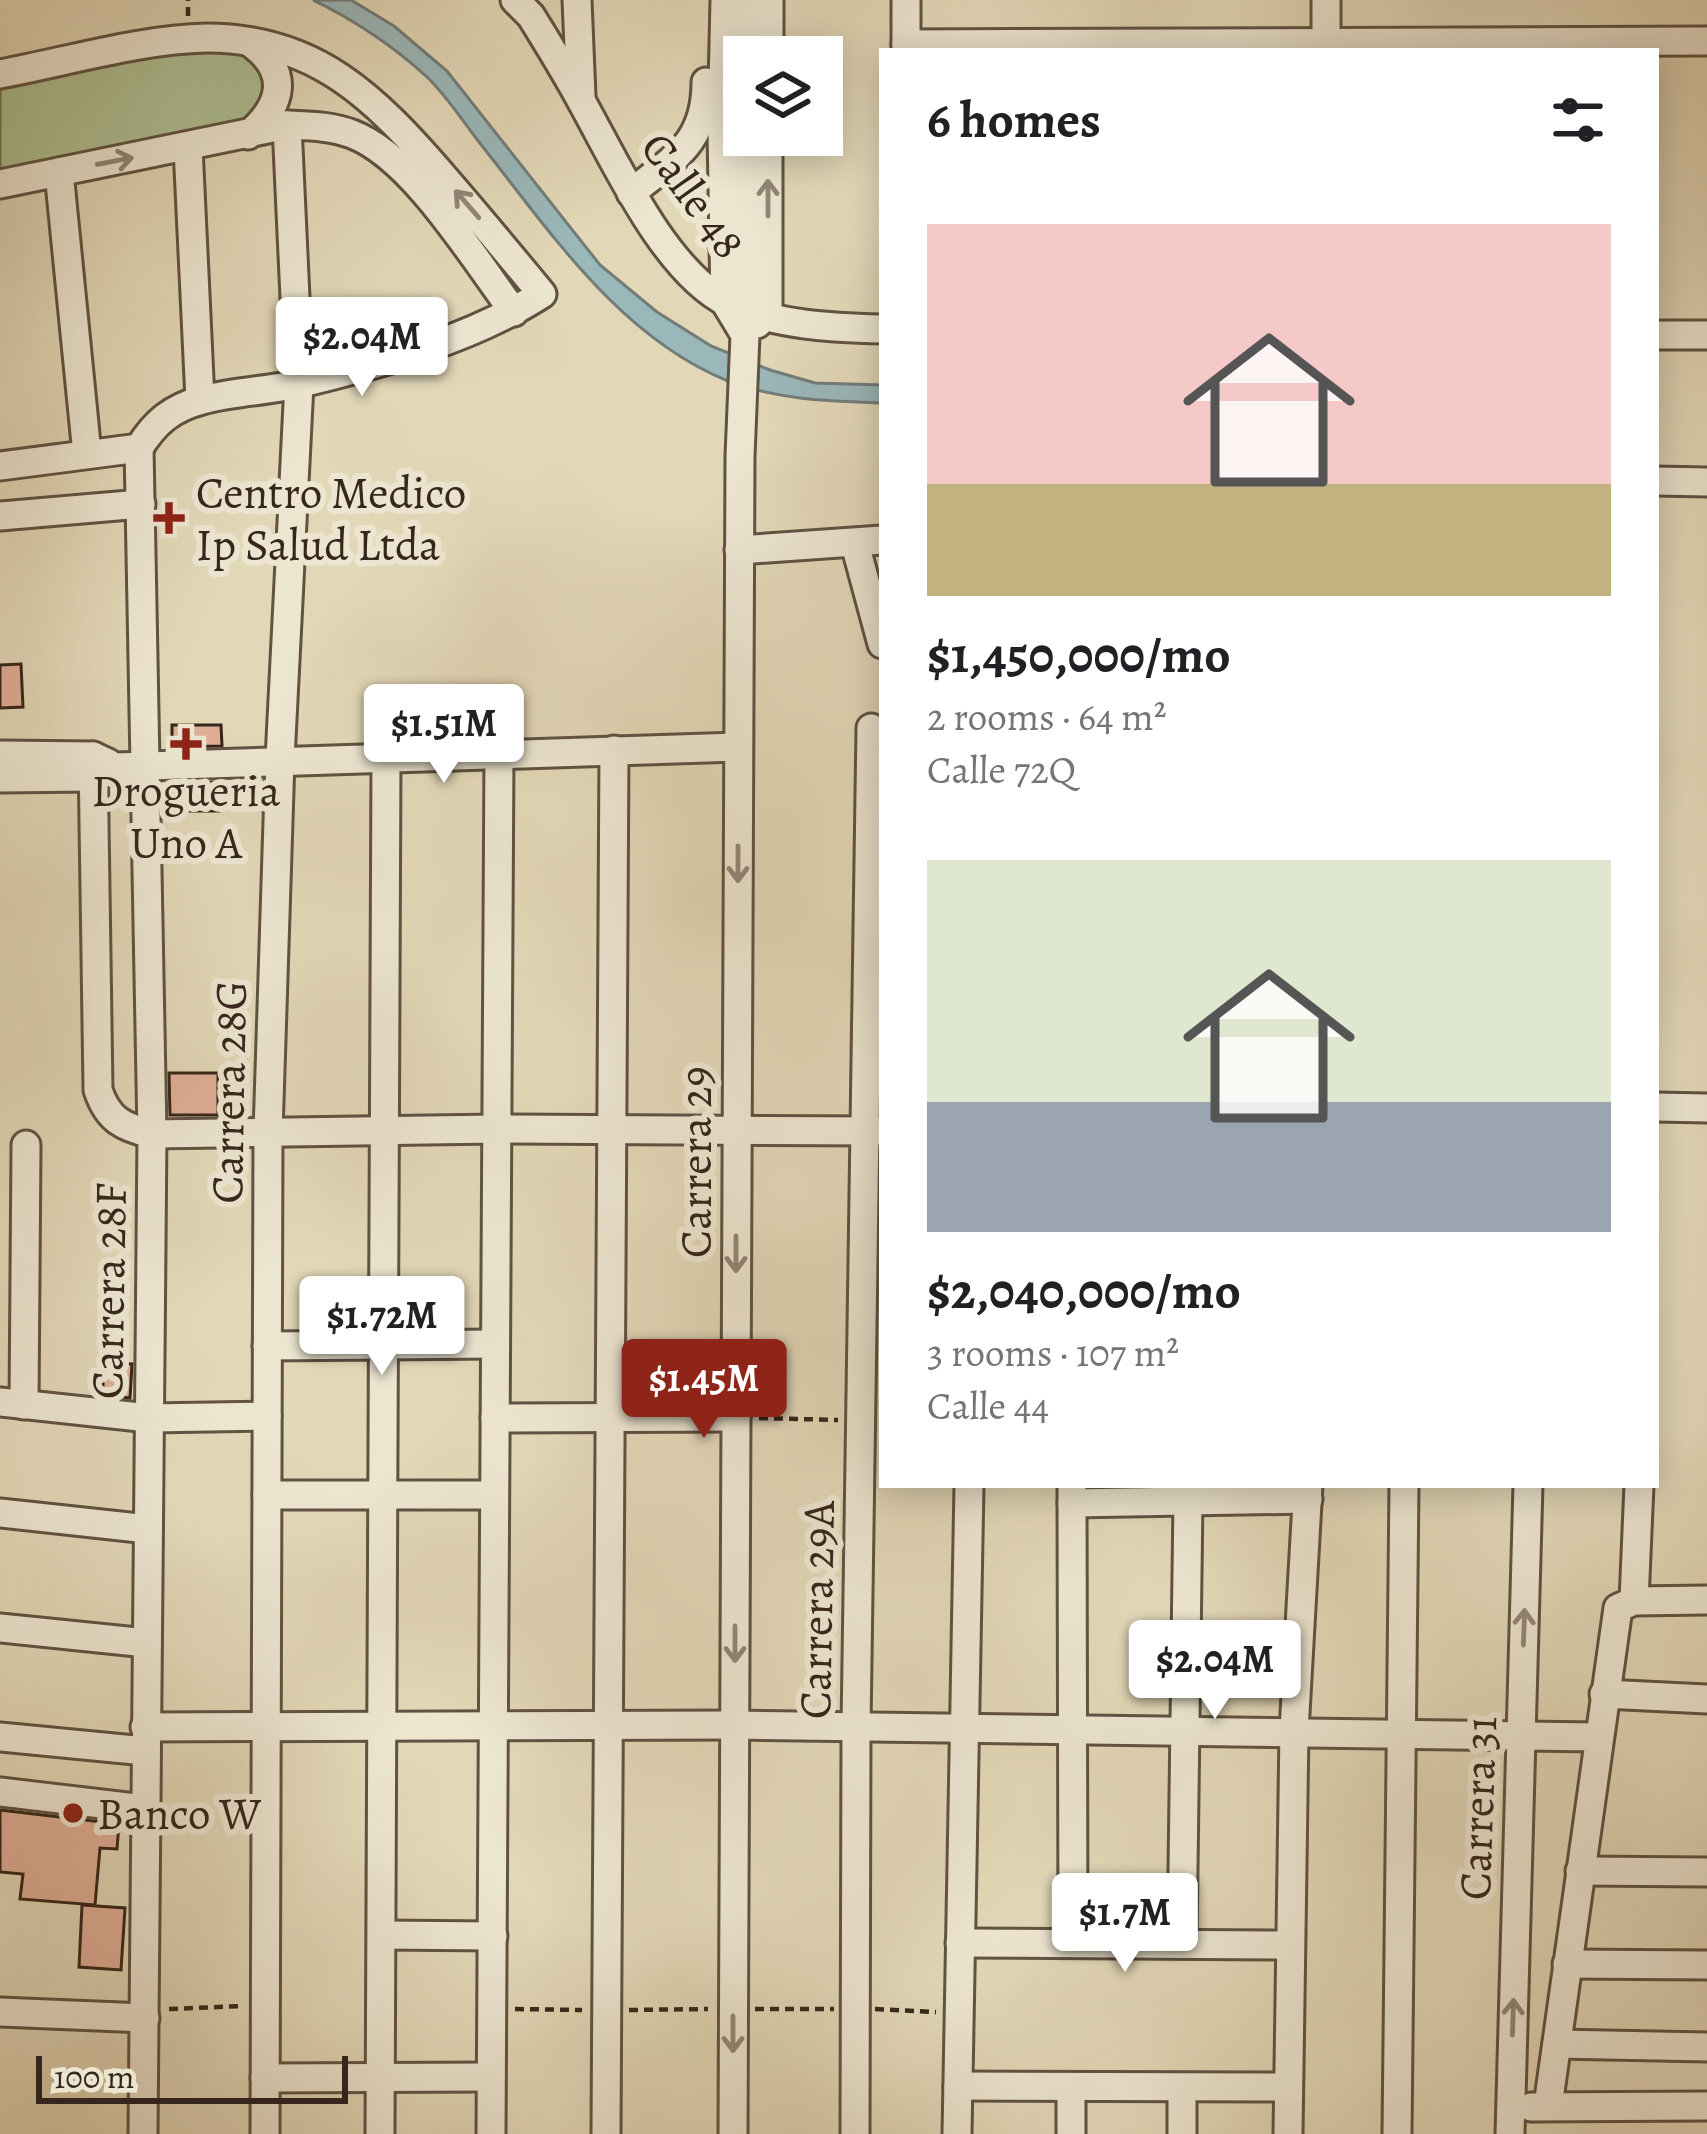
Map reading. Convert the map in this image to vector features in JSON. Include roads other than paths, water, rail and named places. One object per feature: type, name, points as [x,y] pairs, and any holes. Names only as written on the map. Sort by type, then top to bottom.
[{"type":"street","name":"Calle 48","points":[[515,0],[532,16],[631,193],[703,286],[745,322],[879,329]]},
{"type":"street","points":[[577,0],[581,100]]},
{"type":"street","points":[[631,193],[697,135],[706,96],[708,0]]},
{"type":"street","name":"Carrera 29","points":[[725,0],[745,322]]},
{"type":"street","points":[[745,36],[746,0]]},
{"type":"street","points":[[769,0],[769,36]]},
{"type":"street","points":[[906,0],[906,48],[1325,43],[1608,47],[1707,41]]},
{"type":"street","points":[[1325,43],[1326,0]]},
{"type":"street","points":[[0,74],[187,39],[248,41],[315,62],[371,98],[542,294],[514,312],[422,348],[299,384],[200,400],[155,422],[140,448],[0,466]]},
{"type":"street","points":[[248,41],[264,52],[278,87],[274,106],[248,136]]},
{"type":"street","points":[[0,184],[287,125],[325,127],[355,135],[398,161],[514,312]]},
{"type":"street","name":"Carrera 28G","points":[[265,2134],[268,1132],[299,384],[287,125]]},
{"type":"street","points":[[188,147],[200,400]]},
{"type":"street","points":[[745,156],[745,322]]},
{"type":"street","name":"Carrera 29","points":[[733,2134],[740,456],[745,322],[765,156]]},
{"type":"street","points":[[59,172],[86,454]]},
{"type":"street","points":[[1659,335],[1707,334]]},
{"type":"street","name":"Carrera 28F","points":[[140,448],[152,1134],[143,2134]]},
{"type":"street","points":[[1659,481],[1707,482]]},
{"type":"street","points":[[0,515],[141,504]]},
{"type":"street","points":[[739,550],[868,542],[879,622]]},
{"type":"street","name":"Carrera 29A","points":[[855,2134],[856,1726],[874,1131],[871,728]]},
{"type":"street","points":[[0,778],[101,767],[280,759],[738,747]]},
{"type":"street","points":[[606,2134],[614,750]]},
{"type":"street","points":[[491,2134],[499,752]]},
{"type":"street","points":[[0,755],[101,767]]},
{"type":"street","points":[[380,2134],[386,757]]},
{"type":"street","points":[[101,767],[98,1090],[112,1118],[124,1128],[152,1134],[874,1131]]},
{"type":"street","points":[[1659,1107],[1707,1108]]},
{"type":"street","points":[[26,1145],[12,1403],[149,1418],[267,1416]]},
{"type":"street","points":[[267,1346],[496,1344]]},
{"type":"street","points":[[495,1418],[736,1417]]},
{"type":"street","points":[[957,2134],[969,1488]]},
{"type":"street","points":[[1397,2134],[1404,1488]]},
{"type":"street","name":"Carrera 31","points":[[1510,2121],[1528,1488]]},
{"type":"street","points":[[1548,2106],[1604,1694],[1626,1604],[1640,1488]]},
{"type":"street","points":[[1073,1943],[1072,1494],[1188,1500],[1308,1492],[1294,1731],[1288,2134]]},
{"type":"street","points":[[267,1495],[493,1495]]},
{"type":"street","points":[[1183,1943],[1188,1500]]},
{"type":"street","points":[[0,1514],[148,1528]]},
{"type":"street","points":[[1626,1604],[1707,1600]]},
{"type":"street","points":[[0,1628],[147,1643]]},
{"type":"street","points":[[1604,1694],[1707,1699]]},
{"type":"street","points":[[0,1737],[145,1739],[267,1725],[494,1724],[1598,1737]]},
{"type":"street","points":[[0,1792],[144,1810]]},
{"type":"street","points":[[1580,1871],[1707,1872]]},
{"type":"street","points":[[382,1935],[493,1936]]},
{"type":"street","points":[[960,1943],[1290,1945]]},
{"type":"street","points":[[1568,1964],[1707,1965]]},
{"type":"street","points":[[0,2012],[145,2014]]},
{"type":"street","points":[[1557,2044],[1707,2047]]},
{"type":"street","points":[[265,2078],[491,2077]]},
{"type":"street","points":[[958,2086],[1071,2090],[1288,2087]]},
{"type":"street","points":[[1182,2089],[1182,2134]]},
{"type":"street","points":[[1071,2090],[1071,2134]]},
{"type":"street","points":[[1510,2121],[1548,2106],[1690,2115]]},
{"type":"water","points":[[313,0],[351,0],[394,26],[447,71],[600,265],[657,312],[711,346],[770,370],[815,383],[879,385],[879,403],[804,398],[747,387],[689,362],[653,337],[560,245],[427,77]]},
{"type":"place","name":"Centro Medico Ip Salud Ltda","points":[[169,518]]},
{"type":"place","name":"Drogueria Uno A","points":[[186,744]]},
{"type":"place","name":"Banco W","points":[[73,1813]]}]
